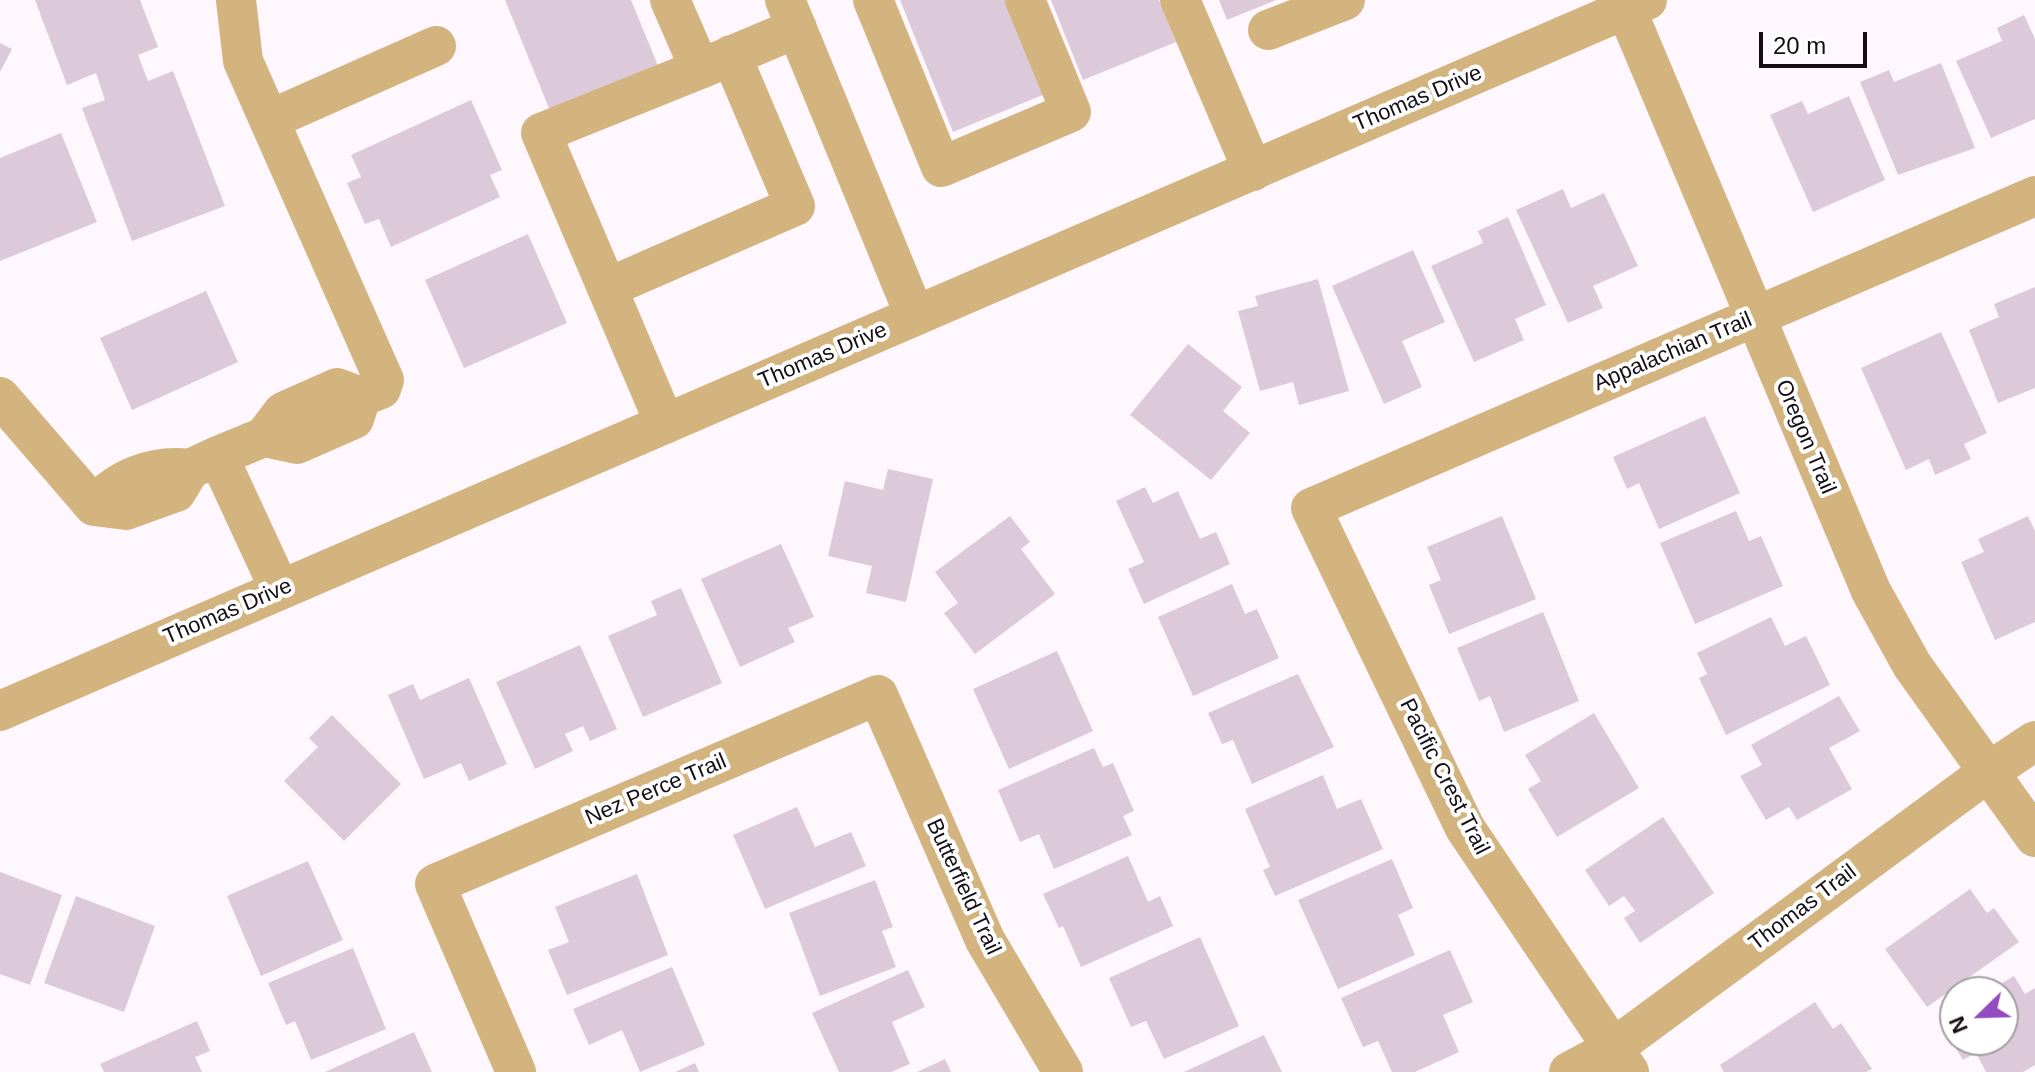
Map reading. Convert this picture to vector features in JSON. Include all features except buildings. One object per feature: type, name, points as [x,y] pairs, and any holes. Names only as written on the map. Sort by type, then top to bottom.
[{"type":"street","points":[[0,397],[94,506],[109,488],[165,466],[204,462],[264,437],[297,444],[354,419],[361,397],[381,389],[384,380],[243,61],[236,0]]},
{"type":"street","points":[[607,288],[795,206],[716,62],[670,0]]},
{"type":"street","points":[[873,0],[941,167],[1071,112],[1025,0]]},
{"type":"street","points":[[1180,0],[1253,171]]},
{"type":"street","points":[[1268,30],[1345,0]]},
{"type":"street","name":"Thomas Drive","points":[[0,711],[1636,5]]},
{"type":"street","name":"Oregon Trail","points":[[1636,5],[1755,316],[1871,591],[1912,665],[2035,837]]},
{"type":"street","points":[[665,424],[541,133],[716,62],[791,14],[915,316]]},
{"type":"street","points":[[269,120],[436,46]]},
{"type":"street","name":"Appalachian Trail","points":[[1311,508],[2035,196]]},
{"type":"street","points":[[204,462],[280,590]]},
{"type":"street","name":"Pacific Crest Trail","points":[[1311,508],[1465,828],[1621,1061]]},
{"type":"street","name":"Nez Perce Trail","points":[[516,1072],[435,884],[878,695]]},
{"type":"street","name":"Butterfield Trail","points":[[878,695],[985,940],[1063,1072]]},
{"type":"street","name":"Thomas Trail","points":[[1569,1072],[1621,1061],[1987,773],[2035,741]]}]
